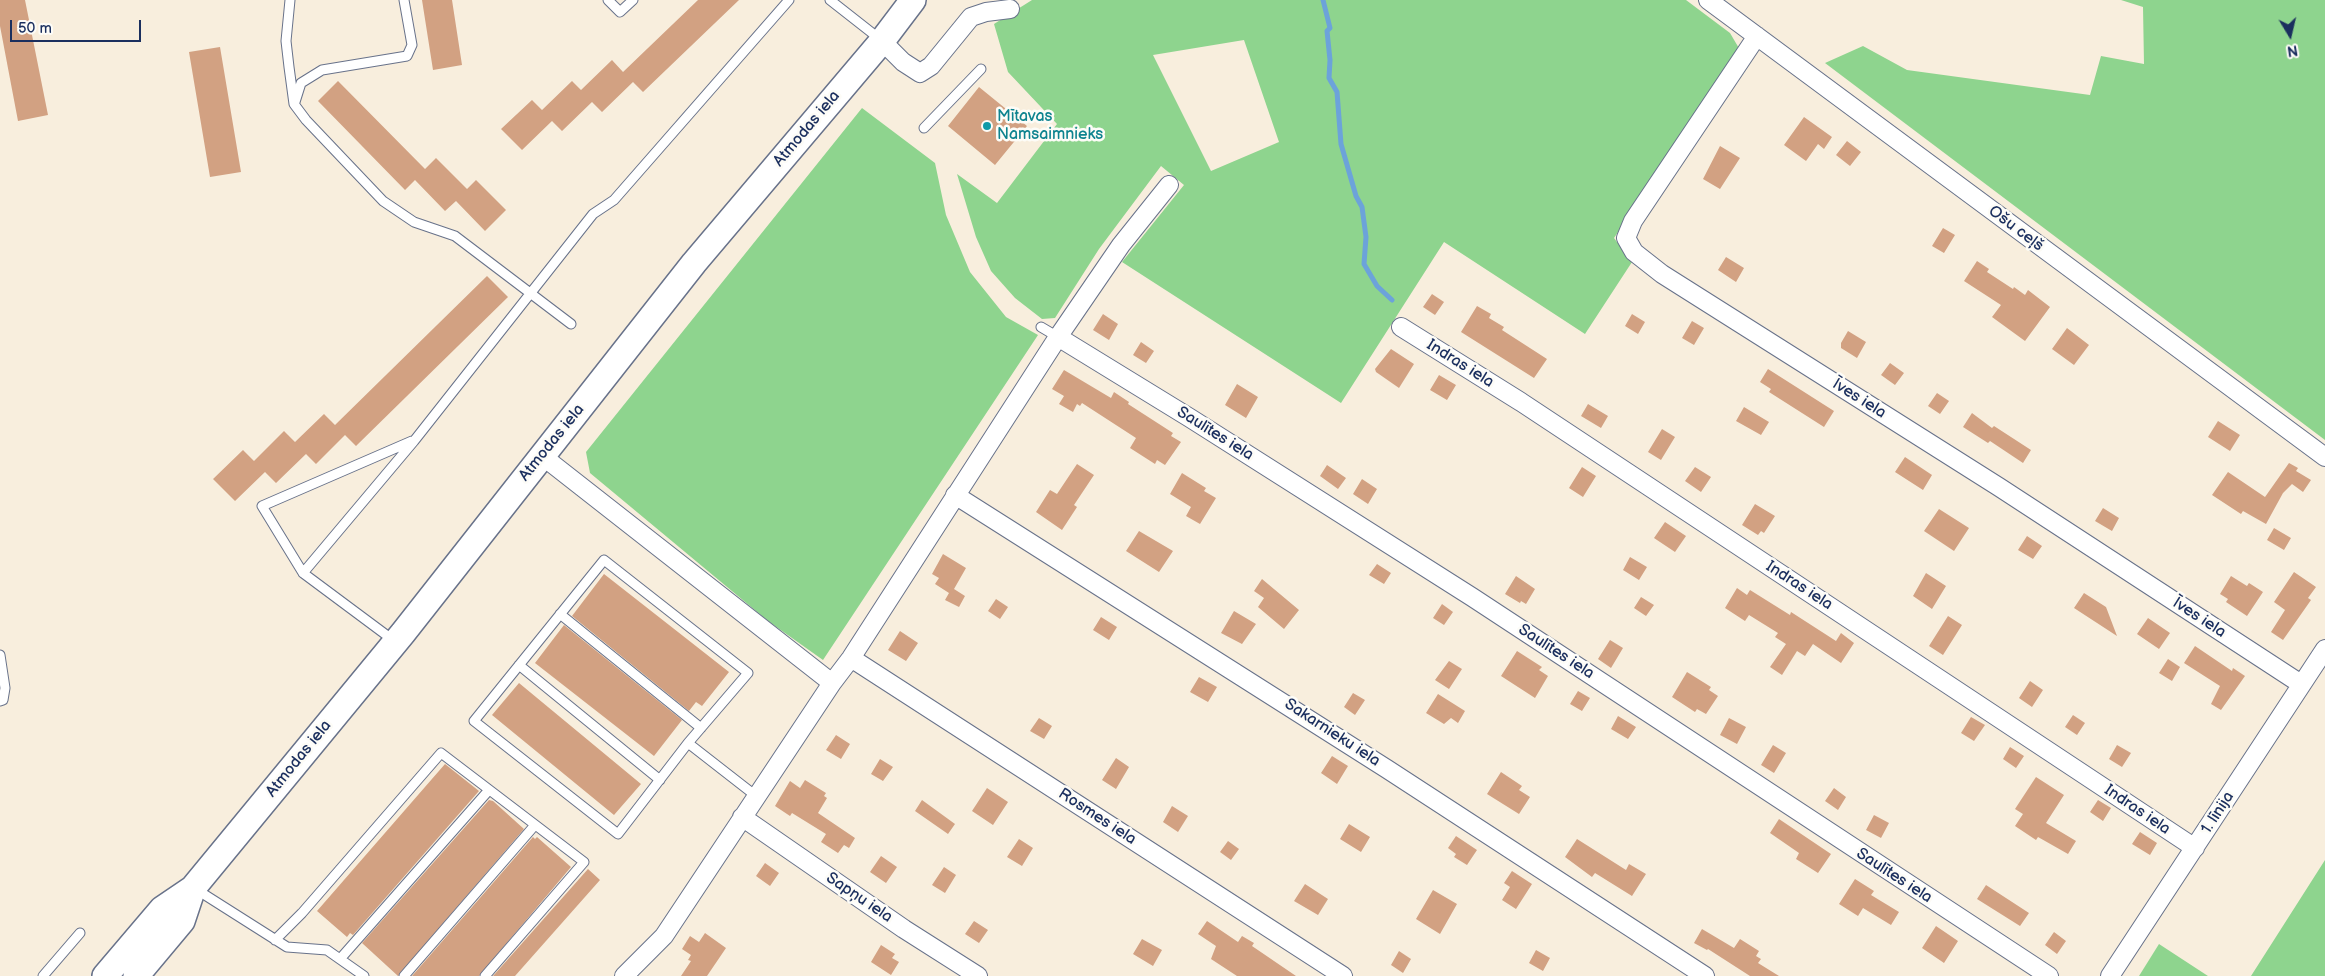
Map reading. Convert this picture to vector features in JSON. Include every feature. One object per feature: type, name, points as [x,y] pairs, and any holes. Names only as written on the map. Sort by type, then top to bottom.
[{"type":"main road","name":"Atmodas iela","points":[[105,976],[162,909],[194,888],[396,642],[541,455],[694,263],[882,41],[913,0]]},
{"type":"main road","name":"Atmodas iela","points":[[136,976],[182,921],[194,888]]},
{"type":"street","name":"Ošu ceļš","points":[[1708,0],[2325,457]]},
{"type":"street","points":[[882,41],[903,62],[920,73],[931,66],[970,17],[986,12],[1010,9]]},
{"type":"street","name":"Īves iela","points":[[1757,36],[1633,221],[1626,238],[1634,252],[1662,274],[1999,487],[2301,684]]},
{"type":"street","points":[[628,975],[664,936],[832,683],[851,658],[1058,337],[1121,245],[1169,185]]},
{"type":"street","name":"Indras iela","points":[[1401,327],[1529,408],[2195,848]]},
{"type":"street","name":"Saulītes iela","points":[[1058,337],[1198,423],[1472,597],[2049,976]]},
{"type":"street","points":[[541,455],[832,683]]},
{"type":"street","name":"Sakarnieku iela","points":[[955,496],[1371,758],[1706,976]]},
{"type":"street","name":"1. līnija","points":[[2110,976],[2325,649]]},
{"type":"street","name":"Rosmes iela","points":[[851,658],[1343,976]]},
{"type":"street","name":"Sapņu iela","points":[[742,817],[904,929],[978,976]]},
{"type":"lane","points":[[290,0],[286,41],[294,104],[383,201],[414,222],[456,236],[570,324]]},
{"type":"lane","points":[[294,104],[301,83],[322,70],[407,56],[412,45],[404,0]]},
{"type":"lane","points":[[608,0],[620,12],[633,0]]},
{"type":"lane","points":[[303,572],[414,441],[594,214],[614,200],[789,0]]},
{"type":"lane","points":[[830,0],[882,41]]},
{"type":"lane","points":[[924,128],[981,69]]},
{"type":"lane","points":[[1041,327],[1058,337]]},
{"type":"lane","points":[[396,642],[303,572],[262,506],[414,441]]},
{"type":"lane","points":[[604,560],[748,674],[688,743],[618,834],[474,721],[560,614],[604,560]]},
{"type":"lane","points":[[560,614],[701,728]]},
{"type":"lane","points":[[0,655],[5,688],[3,700],[0,702]]},
{"type":"lane","points":[[519,665],[660,780]]},
{"type":"lane","points":[[688,743],[756,796]]},
{"type":"lane","points":[[276,940],[302,913],[441,753],[584,862],[485,976]]},
{"type":"lane","points":[[340,959],[489,790]]},
{"type":"lane","points":[[404,976],[535,825]]},
{"type":"lane","points":[[194,888],[287,947],[327,950],[364,976]]},
{"type":"lane","points":[[43,976],[80,933]]},
{"type":"green space","points":[[1032,0],[1686,0],[1730,33],[1740,50],[1614,238],[1632,262],[1585,334],[1444,242],[1341,403],[1122,262],[1184,185],[1161,166],[1099,249],[1055,318],[1042,319],[1015,298],[991,271],[976,237],[957,174],[997,203],[1057,124],[1008,72],[994,24]],"holes":[[[1244,40],[1279,142],[1211,171],[1153,55]]]},
{"type":"green space","points":[[2121,0],[2325,0],[2325,440],[1825,63],[1863,46],[1907,70],[2090,95],[2101,56],[2144,64],[2143,7]]},
{"type":"green space","points":[[862,108],[935,163],[946,215],[970,272],[1006,317],[1038,335],[823,660],[768,621],[590,473],[586,452]]},
{"type":"green space","points":[[2325,860],[2325,976],[2251,976]]},
{"type":"green space","points":[[2159,944],[2208,976],[2139,976]]},
{"type":"building","points":[[0,0],[25,0],[48,115],[18,121],[0,26]]},
{"type":"building","points":[[422,0],[452,0],[462,65],[433,70]]},
{"type":"building","points":[[698,0],[739,0],[643,92],[633,82],[602,112],[592,102],[562,131],[552,121],[522,150],[501,129],[532,100],[542,110],[572,81],[581,90],[612,60],[623,72]]},
{"type":"building","points":[[220,47],[241,172],[210,177],[189,52]]},
{"type":"building","points":[[338,81],[425,169],[436,158],[467,189],[476,180],[506,210],[485,231],[456,201],[445,211],[415,180],[405,190],[318,101]]},
{"type":"building","name":"Mītavas Namsaimnieks","points":[[979,87],[1027,126],[995,165],[948,126]]},
{"type":"building","points":[[1804,117],[1832,137],[1824,149],[1818,144],[1806,161],[1784,145]]},
{"type":"building","points":[[1847,141],[1861,152],[1850,166],[1836,155]]},
{"type":"building","points":[[1720,146],[1740,158],[1720,189],[1703,179]]},
{"type":"building","points":[[1943,228],[1955,235],[1944,253],[1932,246]]},
{"type":"building","points":[[1726,257],[1744,268],[1736,282],[1718,270]]},
{"type":"building","points":[[1977,261],[1989,269],[1987,272],[2013,289],[2014,287],[2025,295],[2028,290],[2050,307],[2025,341],[1992,317],[2001,305],[1964,281]]},
{"type":"building","points":[[487,276],[508,297],[356,446],[345,435],[316,464],[306,454],[276,483],[265,472],[235,501],[213,479],[243,450],[254,461],[284,431],[295,442],[324,414],[335,425]]},
{"type":"building","points":[[1432,294],[1444,302],[1435,315],[1423,307]]},
{"type":"building","points":[[1477,306],[1491,314],[1489,318],[1504,327],[1502,330],[1547,359],[1534,378],[1461,332]]},
{"type":"building","points":[[1103,314],[1118,324],[1109,340],[1093,330]]},
{"type":"building","points":[[1632,314],[1645,322],[1638,334],[1625,326]]},
{"type":"building","points":[[1692,321],[1704,328],[1694,345],[1682,338]]},
{"type":"building","points":[[2067,328],[2089,345],[2074,365],[2052,349]]},
{"type":"building","points":[[1848,331],[1866,342],[1857,358],[1841,348],[1841,343]]},
{"type":"building","points":[[1141,342],[1154,351],[1146,363],[1133,355]]},
{"type":"building","points":[[1391,349],[1414,364],[1399,388],[1376,372],[1375,369]]},
{"type":"building","points":[[1890,363],[1904,373],[1895,385],[1881,375]]},
{"type":"building","points":[[1768,369],[1834,411],[1824,427],[1769,392],[1771,389],[1760,382]]},
{"type":"building","points":[[1064,370],[1111,398],[1114,392],[1129,402],[1128,404],[1173,433],[1171,436],[1181,442],[1165,465],[1157,460],[1155,464],[1130,448],[1136,438],[1082,403],[1080,406],[1077,404],[1073,412],[1059,404],[1064,396],[1052,389]]},
{"type":"building","points":[[1439,375],[1456,385],[1447,400],[1430,390]]},
{"type":"building","points":[[1237,384],[1258,397],[1246,418],[1225,405]]},
{"type":"building","points":[[1937,393],[1949,401],[1940,414],[1928,406]]},
{"type":"building","points":[[1588,404],[1608,416],[1601,428],[1581,416]]},
{"type":"building","points":[[1744,407],[1769,422],[1761,435],[1736,421]]},
{"type":"building","points":[[1972,413],[1992,428],[1994,426],[2031,450],[2023,463],[1990,441],[1988,443],[1963,427]]},
{"type":"building","points":[[2218,421],[2240,435],[2230,451],[2208,437]]},
{"type":"building","points":[[1662,429],[1675,437],[1661,460],[1648,452]]},
{"type":"building","points":[[1905,457],[1932,475],[1923,490],[1895,472]]},
{"type":"building","points":[[2289,463],[2298,468],[2296,471],[2311,480],[2303,492],[2292,484],[2283,493],[2266,524],[2243,511],[2241,514],[2212,495],[2228,472],[2265,497]]},
{"type":"building","points":[[1077,464],[1094,475],[1074,505],[1077,507],[1062,530],[1036,512],[1050,490],[1057,494]]},
{"type":"building","points":[[1327,465],[1346,478],[1338,489],[1320,476]]},
{"type":"building","points":[[1582,467],[1596,476],[1583,497],[1569,488]]},
{"type":"building","points":[[1695,467],[1711,477],[1701,492],[1685,481]]},
{"type":"building","points":[[1182,473],[1206,488],[1204,491],[1216,498],[1200,524],[1186,516],[1191,507],[1170,494]]},
{"type":"building","points":[[1362,479],[1377,489],[1368,504],[1353,494]]},
{"type":"building","points":[[1755,504],[1775,516],[1764,533],[1761,531],[1758,535],[1742,525]]},
{"type":"building","points":[[2103,508],[2119,518],[2112,531],[2095,521]]},
{"type":"building","points":[[1939,509],[1969,528],[1954,551],[1924,531]]},
{"type":"building","points":[[1665,522],[1686,536],[1675,552],[1654,538]]},
{"type":"building","points":[[2274,528],[2291,538],[2284,550],[2267,540]]},
{"type":"building","points":[[1139,531],[1173,551],[1159,572],[1126,551]]},
{"type":"building","points":[[2027,536],[2042,546],[2033,559],[2018,550]]},
{"type":"building","points":[[943,554],[966,568],[954,589],[965,596],[959,607],[945,600],[949,593],[935,584],[939,578],[932,574]]},
{"type":"building","points":[[1630,557],[1647,567],[1639,580],[1623,570]]},
{"type":"building","points":[[1377,564],[1391,573],[1384,584],[1369,575]]},
{"type":"building","points":[[2294,572],[2316,587],[2308,598],[2311,600],[2283,640],[2271,632],[2285,610],[2274,602]]},
{"type":"building","points":[[1926,573],[1946,586],[1932,609],[1913,596]]},
{"type":"building","points":[[604,574],[729,672],[702,706],[696,702],[689,711],[572,616]]},
{"type":"building","points":[[1516,576],[1535,589],[1526,604],[1521,601],[1520,603],[1505,594]]},
{"type":"building","points":[[2231,576],[2247,586],[2249,583],[2263,592],[2247,616],[2226,602],[2228,599],[2220,594]]},
{"type":"building","points":[[1262,579],[1299,610],[1284,629],[1258,607],[1264,598],[1254,591]]},
{"type":"building","points":[[1737,588],[1747,595],[1750,590],[1790,615],[1791,612],[1836,641],[1841,633],[1854,643],[1841,663],[1813,644],[1805,656],[1797,651],[1782,675],[1770,667],[1786,644],[1775,637],[1778,633],[1749,615],[1745,621],[1725,608]]},
{"type":"building","points":[[2084,593],[2106,607],[2117,636],[2074,608]]},
{"type":"building","points":[[1641,597],[1654,605],[1646,616],[1634,608]]},
{"type":"building","points":[[996,599],[1008,607],[1000,619],[988,611]]},
{"type":"building","points":[[1442,604],[1453,612],[1444,625],[1433,618]]},
{"type":"building","points":[[1234,611],[1256,624],[1242,644],[1221,633]]},
{"type":"building","points":[[1948,616],[1962,625],[1943,655],[1929,646]]},
{"type":"building","points":[[1101,617],[1117,627],[1109,640],[1093,630]]},
{"type":"building","points":[[2148,618],[2170,633],[2159,649],[2137,634]]},
{"type":"building","points":[[564,625],[682,720],[654,756],[535,663]]},
{"type":"building","points":[[900,631],[918,643],[906,661],[888,650]]},
{"type":"building","points":[[1610,640],[1623,648],[1611,668],[1598,659]]},
{"type":"building","points":[[2195,646],[2232,671],[2233,668],[2245,676],[2221,710],[2211,704],[2220,686],[2184,663]]},
{"type":"building","points":[[1517,651],[1542,667],[1539,670],[1548,676],[1535,698],[1501,676]]},
{"type":"building","points":[[2168,659],[2180,667],[2172,681],[2159,673]]},
{"type":"building","points":[[1449,661],[1462,669],[1449,689],[1435,680]]},
{"type":"building","points":[[1687,672],[1711,687],[1709,690],[1718,696],[1706,714],[1697,709],[1695,712],[1672,697]]},
{"type":"building","points":[[1199,677],[1217,687],[1208,702],[1190,692]]},
{"type":"building","points":[[2030,681],[2043,690],[2032,707],[2019,698]]},
{"type":"building","points":[[519,683],[641,784],[614,815],[492,715]]},
{"type":"building","points":[[1578,691],[1590,698],[1582,711],[1570,704]]},
{"type":"building","points":[[1353,693],[1365,700],[1355,715],[1344,707]]},
{"type":"building","points":[[1438,694],[1465,711],[1458,723],[1451,718],[1444,724],[1426,713]]},
{"type":"building","points":[[2073,715],[2085,723],[2077,735],[2065,727]]},
{"type":"building","points":[[1618,716],[1636,727],[1628,739],[1611,729]]},
{"type":"building","points":[[1971,717],[1985,725],[1974,741],[1961,733]]},
{"type":"building","points":[[1039,718],[1052,726],[1044,739],[1030,731]]},
{"type":"building","points":[[1729,718],[1746,727],[1737,744],[1720,735]]},
{"type":"building","points":[[836,735],[850,744],[841,759],[826,750]]},
{"type":"building","points":[[1773,745],[1786,753],[1774,773],[1761,765]]},
{"type":"building","points":[[2117,745],[2131,753],[2122,767],[2109,759]]},
{"type":"building","points":[[2010,747],[2024,756],[2016,768],[2003,759]]},
{"type":"building","points":[[1332,756],[1348,766],[1337,784],[1321,773]]},
{"type":"building","points":[[1116,758],[1129,767],[1116,789],[1102,780]]},
{"type":"building","points":[[880,759],[893,767],[883,781],[871,774]]},
{"type":"building","points":[[445,764],[479,791],[353,935],[350,933],[347,937],[317,911]]},
{"type":"building","points":[[1501,772],[1522,786],[1519,790],[1530,797],[1519,814],[1487,794]]},
{"type":"building","points":[[2036,777],[2064,795],[2046,823],[2076,841],[2068,854],[2038,837],[2036,840],[2015,826],[2023,814],[2015,809]]},
{"type":"building","points":[[805,780],[826,793],[824,796],[827,798],[818,813],[855,838],[849,848],[844,845],[838,853],[821,842],[826,834],[792,813],[790,816],[775,806],[790,781],[800,788]]},
{"type":"building","points":[[987,788],[1008,802],[993,825],[972,811]]},
{"type":"building","points":[[1834,788],[1846,797],[1838,810],[1825,801]]},
{"type":"building","points":[[489,800],[493,801],[524,829],[398,976],[362,943]]},
{"type":"building","points":[[922,800],[955,824],[948,834],[915,811]]},
{"type":"building","points":[[2098,800],[2111,808],[2103,821],[2090,812]]},
{"type":"building","points":[[1172,806],[1188,816],[1178,832],[1163,822]]},
{"type":"building","points":[[1874,815],[1889,823],[1881,838],[1866,830]]},
{"type":"building","points":[[1779,819],[1831,854],[1818,873],[1796,859],[1799,853],[1770,833]]},
{"type":"building","points":[[1349,824],[1370,837],[1361,852],[1340,839]]},
{"type":"building","points":[[2140,832],[2157,843],[2150,855],[2132,844]]},
{"type":"building","points":[[1456,836],[1477,850],[1467,865],[1454,857],[1456,854],[1448,848]]},
{"type":"building","points":[[533,837],[535,839],[537,837],[571,867],[479,976],[412,976]]},
{"type":"building","points":[[1019,839],[1033,848],[1022,866],[1007,857]]},
{"type":"building","points":[[1577,839],[1626,870],[1629,864],[1646,874],[1632,896],[1595,873],[1592,877],[1565,857]]},
{"type":"building","points":[[1228,841],[1239,849],[1231,860],[1220,852]]},
{"type":"building","points":[[881,856],[897,867],[886,883],[870,872]]},
{"type":"building","points":[[765,863],[779,873],[770,886],[756,876]]},
{"type":"building","points":[[944,867],[956,875],[945,893],[932,885]]},
{"type":"building","points":[[588,869],[600,880],[515,976],[493,976]]},
{"type":"building","points":[[1512,871],[1532,884],[1516,909],[1502,900],[1510,887],[1504,883]]},
{"type":"building","points":[[1855,879],[1874,891],[1871,895],[1899,912],[1891,925],[1863,908],[1858,916],[1839,904]]},
{"type":"building","points":[[1305,884],[1328,899],[1318,915],[1294,901]]},
{"type":"building","points":[[1986,885],[2029,913],[2020,926],[1977,899]]},
{"type":"building","points":[[1433,890],[1457,904],[1440,934],[1416,919]]},
{"type":"building","points":[[974,921],[988,930],[979,943],[965,934]]},
{"type":"building","points":[[1207,921],[1238,942],[1242,936],[1254,943],[1252,946],[1296,976],[1237,976],[1211,959],[1216,946],[1198,934]]},
{"type":"building","points":[[1936,926],[1958,941],[1944,963],[1922,948]]},
{"type":"building","points":[[1702,929],[1734,948],[1740,939],[1759,951],[1756,956],[1761,959],[1758,963],[1779,976],[1750,976],[1708,949],[1694,943]]},
{"type":"building","points":[[2054,932],[2066,941],[2057,954],[2045,945]]},
{"type":"building","points":[[705,933],[726,948],[707,976],[681,976],[691,961],[688,960],[691,955],[682,949],[690,936],[699,942]]},
{"type":"building","points":[[1142,939],[1162,950],[1153,966],[1133,954]]},
{"type":"building","points":[[881,945],[895,954],[892,958],[899,962],[891,975],[871,962]]},
{"type":"building","points":[[1536,950],[1550,958],[1543,971],[1529,963]]},
{"type":"building","points":[[1399,951],[1411,959],[1403,973],[1391,965]]},
{"type":"waterway","points":[[1323,0],[1330,28],[1327,31],[1330,60],[1329,78],[1337,92],[1341,144],[1356,196],[1362,207],[1366,237],[1364,264],[1377,286],[1392,300]]},
{"type":"place","name":"Mītavas Namsaimnieks","points":[[987,126]]}]
